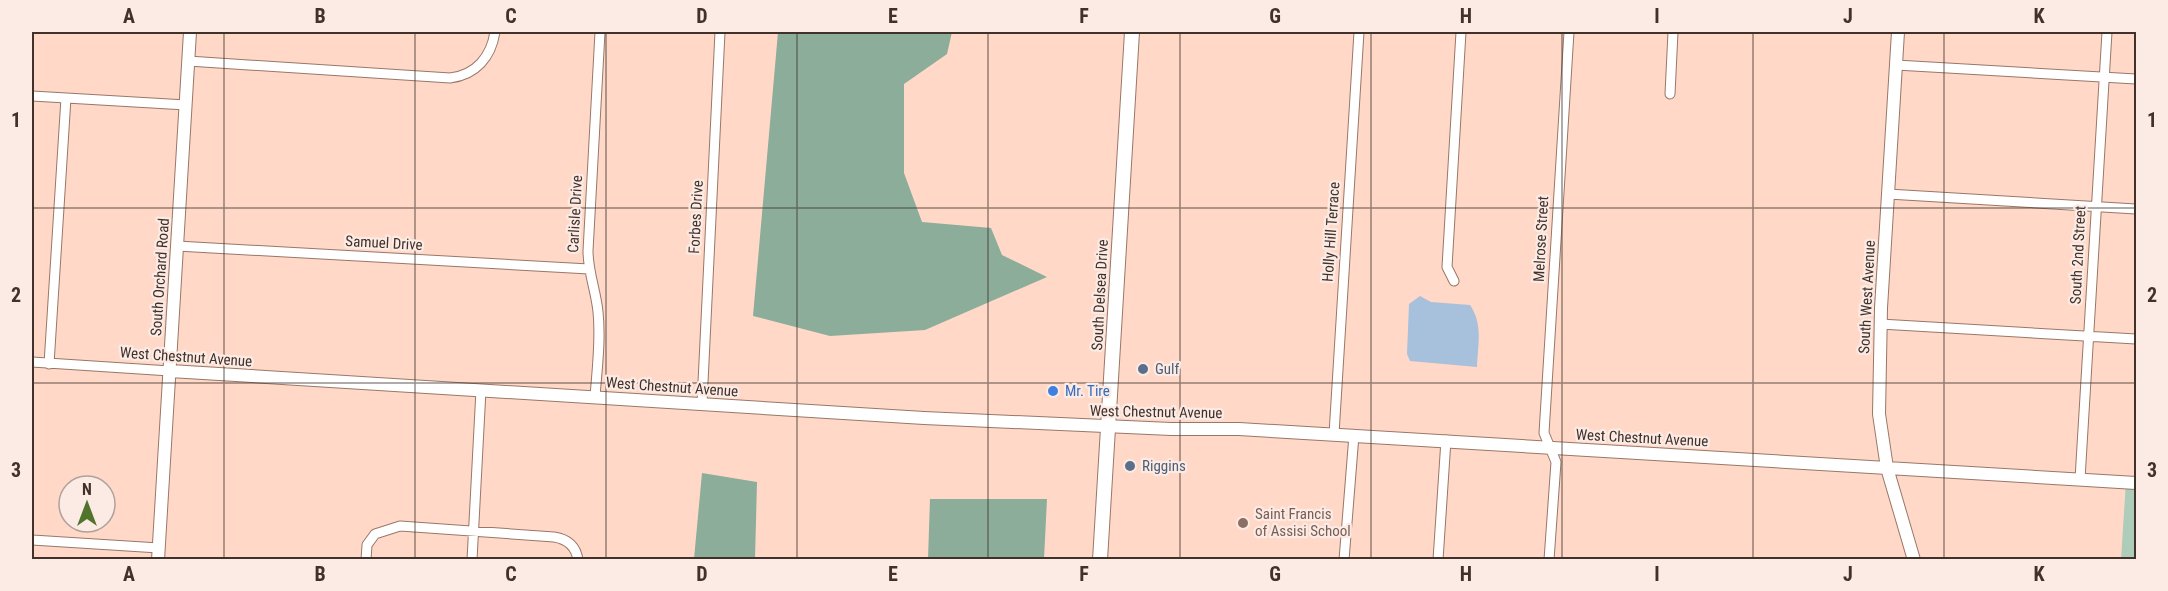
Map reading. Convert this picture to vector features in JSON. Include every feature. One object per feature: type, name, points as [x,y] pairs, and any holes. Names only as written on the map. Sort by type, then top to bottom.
[{"type":"main road","name":"South Delsea Drive","points":[[1100,560],[1132,32]]},
{"type":"street","name":"South Orchard Road","points":[[159,554],[190,32]]},
{"type":"street","points":[[188,62],[461,77],[478,66],[488,55],[495,32]]},
{"type":"street","name":"Carlisle Drive","points":[[595,397],[599,324],[589,269],[589,222],[600,32]]},
{"type":"street","name":"Forbes Drive","points":[[702,403],[720,32]]},
{"type":"street","name":"Holly Hill Terrace","points":[[1334,434],[1359,32]]},
{"type":"street","points":[[1454,281],[1447,267],[1461,32]]},
{"type":"street","name":"Melrose Street","points":[[1549,560],[1556,462],[1544,433],[1569,32]]},
{"type":"street","points":[[1670,94],[1673,32]]},
{"type":"street","name":"South West Avenue","points":[[1898,32],[1880,324],[1879,414],[1887,468],[1914,560]]},
{"type":"street","name":"South 2nd Street","points":[[2080,479],[2107,32]]},
{"type":"street","points":[[1896,65],[2136,79]]},
{"type":"street","points":[[32,96],[186,105]]},
{"type":"street","points":[[49,364],[66,98]]},
{"type":"street","points":[[1888,194],[2136,209]]},
{"type":"street","name":"Samuel Drive","points":[[177,246],[589,269]]},
{"type":"street","points":[[1880,324],[2136,339]]},
{"type":"street","name":"West Chestnut Avenue","points":[[32,363],[1108,427],[1239,429],[1354,435],[2136,483]]},
{"type":"street","points":[[472,560],[481,390]]},
{"type":"street","points":[[1344,560],[1354,435]]},
{"type":"street","points":[[1438,560],[1446,441]]},
{"type":"street","points":[[366,560],[368,544],[375,534],[391,527],[560,538],[573,547],[578,560]]},
{"type":"street","points":[[32,540],[159,554]]},
{"type":"green space","points":[[778,32],[952,32],[947,54],[904,84],[904,173],[922,222],[991,228],[1002,255],[1047,277],[925,330],[830,336],[753,316]]},
{"type":"green space","points":[[702,473],[757,482],[755,559],[694,559]]},
{"type":"green space","points":[[2126,481],[2136,481],[2136,559],[2121,560]]},
{"type":"green space","points":[[930,499],[1047,499],[1044,559],[928,559]]},
{"type":"water","points":[[1420,296],[1431,302],[1470,305],[1478,327],[1477,367],[1410,361],[1407,354],[1409,304]]},
{"type":"place","name":"Gulf","points":[[1143,369]]},
{"type":"place","name":"Mr. Tire","points":[[1053,391]]},
{"type":"place","name":"Riggins","points":[[1130,466]]},
{"type":"place","name":"Saint Francis of Assisi School","points":[[1243,523]]}]
